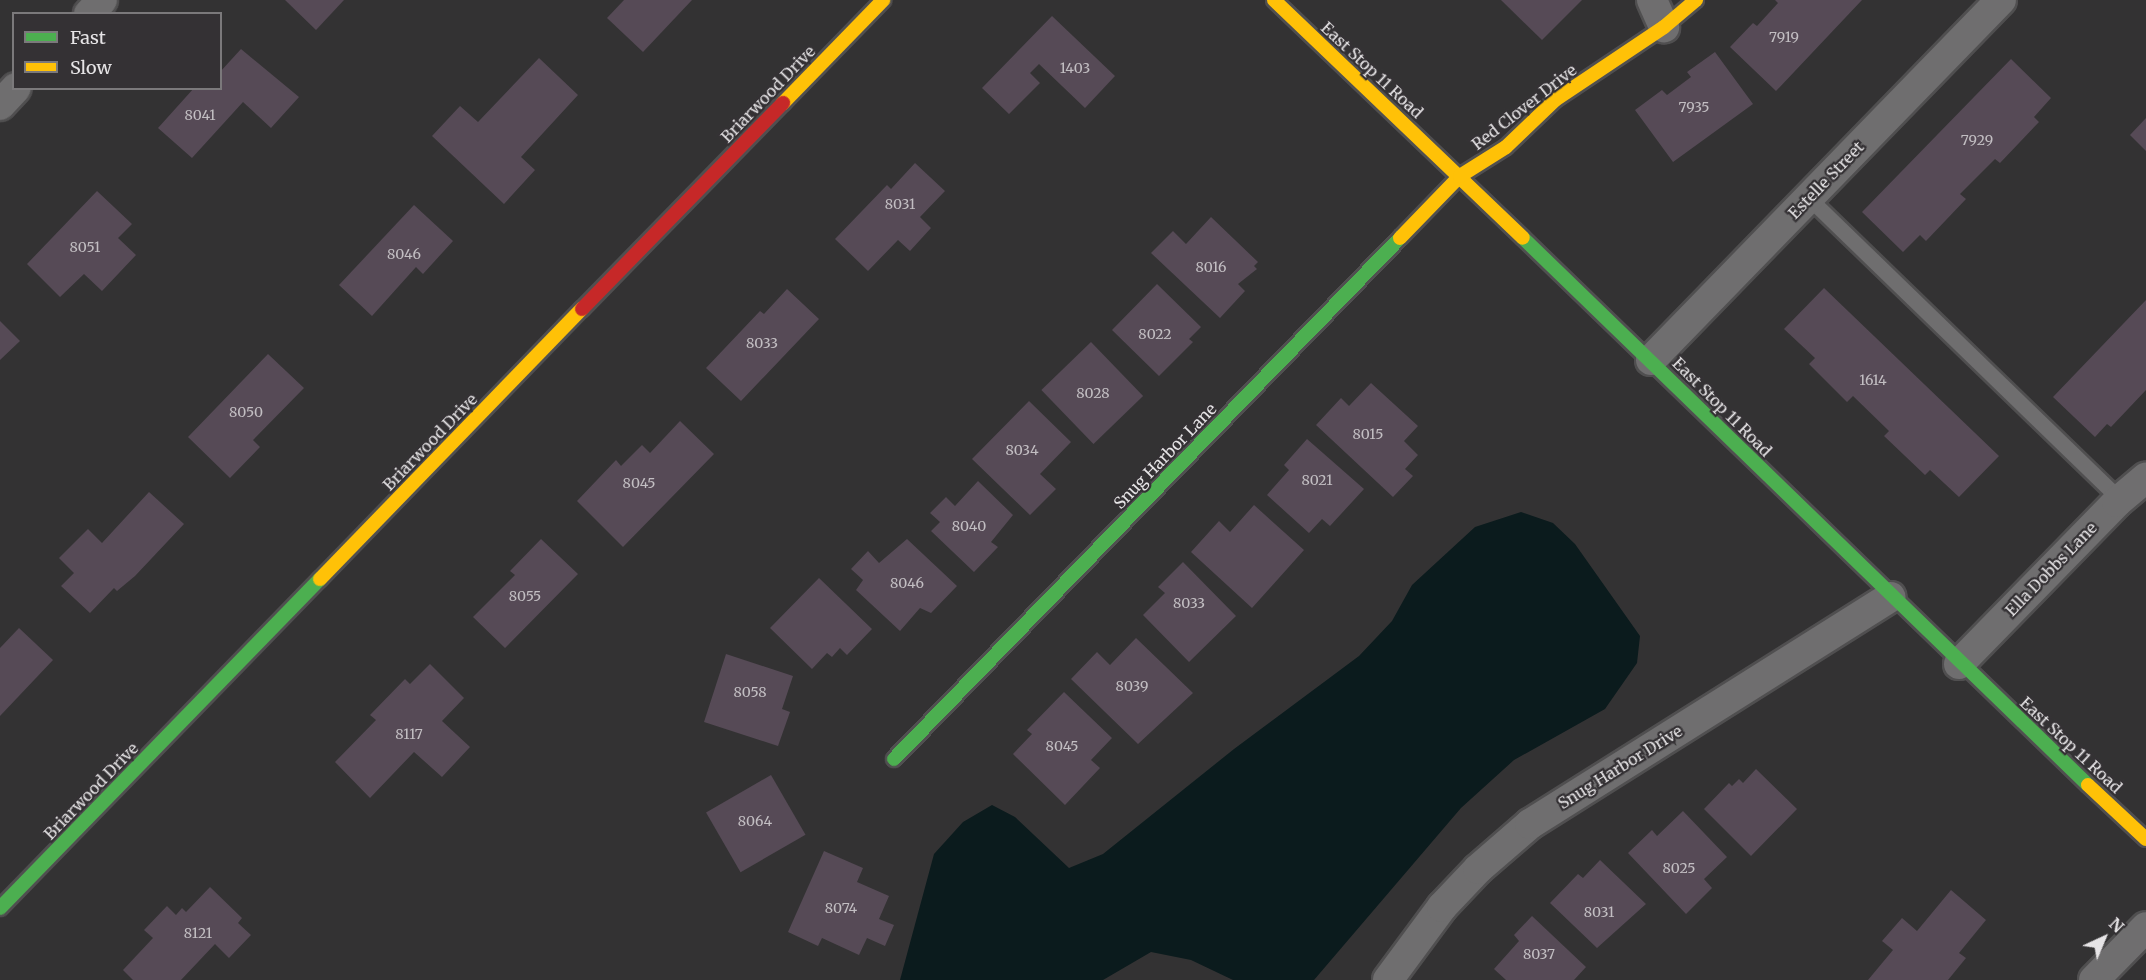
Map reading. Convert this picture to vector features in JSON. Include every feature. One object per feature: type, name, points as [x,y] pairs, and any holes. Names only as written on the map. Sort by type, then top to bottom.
[{"type":"street","points":[[91,12],[102,0]]},
{"type":"street","name":"Briarwood Drive","points":[[0,908],[883,0]]},
{"type":"street","name":"East Stop 11 Road","points":[[1274,0],[1651,360],[1959,664],[2146,839]]},
{"type":"street","points":[[1652,0],[1664,27]]},
{"type":"street","name":"Red Clover Drive","points":[[1460,176],[1506,147],[1555,100],[1664,27],[1696,0]]},
{"type":"street","name":"Estelle Street","points":[[1651,360],[2001,0]]},
{"type":"street","points":[[0,105],[14,90]]},
{"type":"street","name":"Snug Harbor Lane","points":[[894,759],[1460,176]]},
{"type":"street","name":"Ella Dobbs Lane","points":[[1959,664],[2120,499],[2146,478]]},
{"type":"street","name":"Snug Harbor Drive","points":[[1388,980],[1449,898],[1530,824],[1891,597]]},
{"type":"street","points":[[2094,980],[2146,927]]},
{"type":"lane","points":[[1809,198],[2120,499]]},
{"type":"shaded area","points":[[1521,512],[1553,523],[1575,544],[1640,636],[1637,663],[1605,709],[1514,760],[1461,808],[1314,980],[1233,980],[1191,960],[1151,952],[1103,980],[900,980],[934,854],[963,822],[992,805],[1015,817],[1069,868],[1103,854],[1234,749],[1359,656],[1392,621],[1412,585],[1475,527]]},
{"type":"building","points":[[285,0],[344,0],[316,30]]},
{"type":"building","points":[[624,0],[692,0],[643,52],[607,18]]},
{"type":"building","points":[[1501,0],[1582,0],[1542,40]]},
{"type":"building","points":[[1775,0],[1862,0],[1776,91],[1730,47],[1753,23],[1757,26],[1778,3]]},
{"type":"building","points":[[1052,16],[1115,76],[1085,108],[1039,64],[1030,73],[1040,83],[1009,114],[982,88]]},
{"type":"building","points":[[241,49],[299,97],[271,128],[243,102],[192,158],[158,128],[192,90],[222,90],[222,70]]},
{"type":"building","points":[[1715,52],[1753,104],[1673,162],[1635,110],[1662,90],[1667,95],[1691,77],[1687,72]]},
{"type":"building","points":[[539,58],[578,95],[521,157],[535,170],[504,204],[432,136],[460,106],[478,122]]},
{"type":"building","points":[[2011,59],[2051,98],[2034,117],[2039,122],[2000,163],[1995,159],[1960,194],[1966,199],[1926,241],[1920,235],[1903,252],[1862,212]]},
{"type":"building","points":[[2146,118],[2146,151],[2130,135]]},
{"type":"building","points":[[915,163],[945,191],[920,217],[931,228],[910,251],[898,240],[868,271],[835,239],[887,185],[891,189]]},
{"type":"building","points":[[97,191],[132,224],[118,238],[136,255],[102,291],[84,274],[60,297],[27,264]]},
{"type":"building","points":[[414,205],[453,241],[423,274],[416,267],[372,316],[339,285]]},
{"type":"building","points":[[1211,217],[1258,262],[1254,266],[1257,269],[1238,284],[1245,291],[1220,318],[1151,253],[1173,231],[1186,244]]},
{"type":"building","points":[[1157,284],[1201,327],[1189,339],[1193,342],[1159,376],[1112,330]]},
{"type":"building","points":[[1824,288],[1999,456],[1959,497],[1930,470],[1925,475],[1884,436],[1889,431],[1853,396],[1847,402],[1809,364],[1815,358],[1784,329]]},
{"type":"building","points":[[787,289],[819,319],[741,401],[706,368],[760,311],[764,314]]},
{"type":"building","points":[[2146,300],[2146,390],[2111,427],[2107,424],[2095,437],[2053,397]]},
{"type":"building","points":[[0,321],[20,341],[0,360]]},
{"type":"building","points":[[1091,342],[1143,396],[1093,444],[1041,390]]},
{"type":"building","points":[[268,354],[304,388],[253,440],[260,447],[230,478],[188,437]]},
{"type":"building","points":[[1371,383],[1418,426],[1404,441],[1418,455],[1405,469],[1413,476],[1393,497],[1316,425],[1341,398],[1349,406]]},
{"type":"building","points":[[1029,401],[1071,442],[1040,474],[1056,489],[1030,515],[972,459]]},
{"type":"building","points":[[680,421],[714,454],[623,547],[577,501],[616,460],[621,466],[642,445],[650,453]]},
{"type":"building","points":[[1307,439],[1364,489],[1330,526],[1322,519],[1309,533],[1267,495],[1289,470],[1284,465]]},
{"type":"building","points":[[978,481],[1013,515],[991,542],[998,547],[974,572],[931,531],[940,522],[930,513],[946,497],[955,506]]},
{"type":"building","points":[[149,492],[184,524],[135,576],[117,591],[114,588],[90,613],[61,586],[74,573],[59,558],[88,529],[102,543]]},
{"type":"building","points":[[1254,505],[1304,550],[1252,608],[1191,552],[1219,521],[1230,532]]},
{"type":"building","points":[[541,539],[578,574],[505,648],[473,617],[515,575],[510,571]]},
{"type":"building","points":[[907,539],[957,586],[931,613],[920,608],[900,631],[856,590],[863,580],[851,569],[868,551],[879,563]]},
{"type":"building","points":[[1183,562],[1236,616],[1189,662],[1143,615],[1165,593],[1158,587]]},
{"type":"building","points":[[819,578],[872,629],[847,655],[840,648],[832,657],[827,653],[812,669],[770,628]]},
{"type":"building","points":[[19,628],[53,660],[0,716],[0,648]]},
{"type":"building","points":[[1136,638],[1193,693],[1138,744],[1071,679],[1097,652],[1110,665]]},
{"type":"building","points":[[726,654],[793,676],[782,709],[790,712],[778,746],[704,722]]},
{"type":"building","points":[[430,664],[464,698],[442,721],[470,747],[442,777],[414,752],[370,798],[335,762],[376,720],[370,715],[405,679],[410,684]]},
{"type":"building","points":[[1064,692],[1112,738],[1091,760],[1100,768],[1065,805],[1013,754],[1032,734],[1027,730]]},
{"type":"building","points":[[1756,769],[1797,809],[1751,856],[1704,809],[1729,783],[1732,786],[1739,779],[1743,783]]},
{"type":"building","points":[[771,775],[805,835],[741,872],[706,812]]},
{"type":"building","points":[[1683,811],[1727,857],[1704,879],[1712,888],[1686,914],[1628,853],[1652,830],[1657,836]]},
{"type":"building","points":[[824,851],[863,868],[857,882],[889,896],[879,919],[894,925],[885,946],[867,938],[859,955],[822,938],[818,946],[788,932]]},
{"type":"building","points":[[1600,860],[1646,904],[1597,948],[1550,903],[1578,874],[1583,878]]},
{"type":"building","points":[[210,887],[242,918],[238,923],[251,935],[229,958],[215,944],[181,980],[133,980],[123,970],[153,938],[144,930],[167,906],[176,915],[182,908],[186,912]]},
{"type":"building","points":[[1951,890],[1986,920],[1959,953],[1966,958],[1948,980],[1868,980],[1893,950],[1882,941],[1902,918],[1917,931]]},
{"type":"building","points":[[1532,916],[1586,967],[1574,980],[1506,980],[1494,969],[1519,941],[1514,935]]},
{"type":"traffic: fast","points":[[894,759],[1400,238]]},
{"type":"traffic: fast","points":[[1523,238],[2088,785]]},
{"type":"traffic: fast","points":[[0,908],[320,579]]},
{"type":"traffic: slow","points":[[783,103],[883,0]]},
{"type":"traffic: slow","points":[[1274,0],[1523,238]]},
{"type":"traffic: slow","points":[[1400,238],[1460,176],[1506,147],[1555,100],[1664,27],[1696,0]]},
{"type":"traffic: slow","points":[[320,579],[582,309]]},
{"type":"traffic: slow","points":[[2088,785],[2146,839]]},
{"type":"traffic: jam","points":[[582,309],[783,103]]}]
